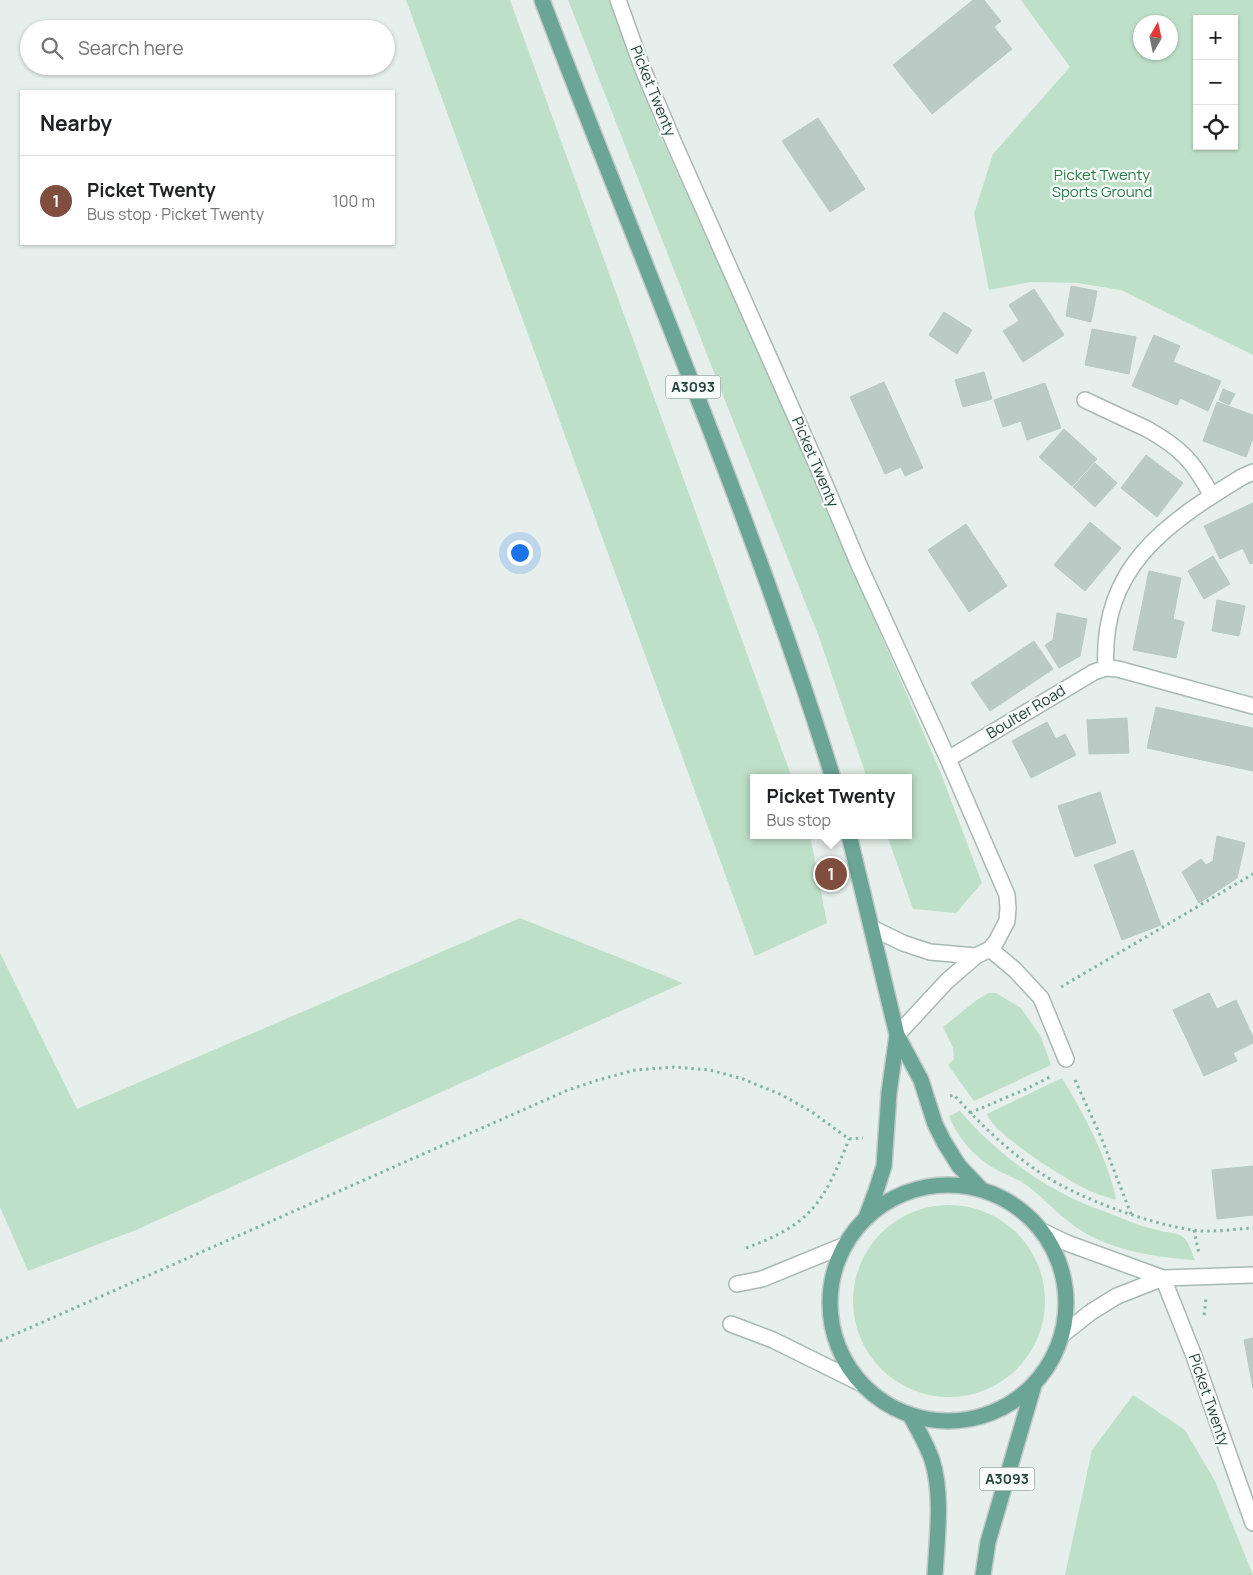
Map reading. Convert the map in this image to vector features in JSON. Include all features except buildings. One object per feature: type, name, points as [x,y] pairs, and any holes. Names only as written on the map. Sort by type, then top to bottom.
[{"type":"main road","name":"A3093","points":[[542,0],[753,541],[803,680],[832,774]]},
{"type":"main road","points":[[850,839],[897,1035],[922,1080],[935,1124],[944,1142],[959,1166],[982,1190]]},
{"type":"main road","points":[[865,1218],[884,1166],[897,1035]]},
{"type":"main road","points":[[946,1185],[982,1190],[1015,1205],[1030,1217],[1054,1249],[1062,1270],[1066,1291],[1066,1314],[1056,1354],[1034,1385],[1014,1402],[989,1414],[963,1421],[936,1421],[910,1416],[883,1402],[860,1383],[846,1363],[835,1340],[830,1316],[830,1292],[835,1268],[845,1245],[865,1218],[879,1207],[911,1190],[946,1185]]},
{"type":"main road","name":"A3093","points":[[983,1575],[988,1542],[1034,1385]]},
{"type":"main road","points":[[910,1416],[932,1459],[936,1478],[938,1512],[935,1575]]},
{"type":"street","name":"Picket Twenty","points":[[618,0],[642,67],[674,144],[816,463],[859,565],[948,759],[1007,896],[1007,921],[990,949]]},
{"type":"street","points":[[1085,400],[1168,441],[1183,453],[1200,475],[1212,496]]},
{"type":"street","points":[[1248,474],[1181,518],[1150,544],[1136,560],[1118,589],[1110,617],[1106,642],[1106,668],[1118,669],[1253,706]]},
{"type":"street","name":"Boulter Road","points":[[948,759],[1094,672],[1106,668]]},
{"type":"street","points":[[872,928],[903,943],[930,952],[976,956]]},
{"type":"street","points":[[897,1035],[976,956],[990,949],[1015,970],[1041,998],[1068,1063]]},
{"type":"street","points":[[1042,1231],[1075,1246],[1162,1278]]},
{"type":"street","points":[[737,1284],[762,1279],[845,1245]]},
{"type":"street","points":[[1062,1335],[1091,1312],[1117,1296],[1162,1278],[1253,1275]]},
{"type":"street","name":"Picket Twenty","points":[[1162,1278],[1194,1356],[1253,1523]]},
{"type":"street","points":[[731,1324],[773,1340],[860,1383]]},
{"type":"path","points":[[1041,998],[1253,874]]},
{"type":"path","points":[[970,1113],[1026,1089],[1068,1063],[1101,1136],[1131,1214]]},
{"type":"path","points":[[0,1341],[568,1090],[635,1070],[674,1067],[710,1070],[743,1079],[782,1095],[812,1112],[849,1139],[826,1190],[802,1220],[769,1240],[746,1248]]},
{"type":"path","points":[[954,1095],[1003,1144],[1042,1174],[1072,1190],[1131,1214],[1165,1224],[1194,1230],[1253,1228]]},
{"type":"green space","points":[[406,0],[510,0],[791,774],[750,774],[750,839],[811,839],[827,923],[755,956]]},
{"type":"green space","points":[[568,0],[611,0],[657,128],[766,370],[940,771],[982,883],[956,913],[913,909],[888,839],[912,839],[912,774],[866,774],[819,637]]},
{"type":"green space","name":"Picket Twenty Sports Ground","points":[[1021,0],[1253,0],[1253,355],[1121,290],[1077,283],[1031,282],[989,290],[974,214],[993,154],[1070,67]]},
{"type":"green space","points":[[520,918],[683,983],[136,1230],[28,1271],[0,1207],[0,953],[77,1109]]},
{"type":"green space","points":[[989,993],[996,993],[1021,1008],[1041,1037],[1051,1065],[974,1101],[948,1065],[954,1059],[953,1048],[943,1027],[978,999]]},
{"type":"green space","points":[[1062,1078],[1087,1121],[1101,1151],[1112,1182],[1115,1200],[1089,1191],[1047,1166],[1002,1133],[992,1123],[987,1114]]},
{"type":"green space","points":[[960,1111],[1007,1157],[1044,1183],[1083,1203],[1132,1222],[1181,1235],[1187,1242],[1195,1260],[1162,1257],[1113,1246],[1083,1232],[1029,1187],[999,1171],[976,1155],[963,1141],[949,1116]]},
{"type":"green space","points":[[940,1205],[958,1205],[986,1212],[1002,1221],[1017,1233],[1029,1248],[1038,1264],[1045,1292],[1045,1310],[1038,1338],[1029,1354],[1017,1369],[1002,1381],[986,1390],[958,1397],[940,1397],[921,1393],[904,1386],[888,1375],[875,1362],[864,1346],[857,1329],[853,1310],[853,1292],[857,1273],[864,1256],[875,1240],[888,1227],[904,1216],[921,1209]]},
{"type":"green space","points":[[1133,1395],[1185,1430],[1215,1481],[1253,1575],[1065,1575],[1092,1450]]},
{"type":"place","name":"Picket Twenty","points":[[831,874]]}]
